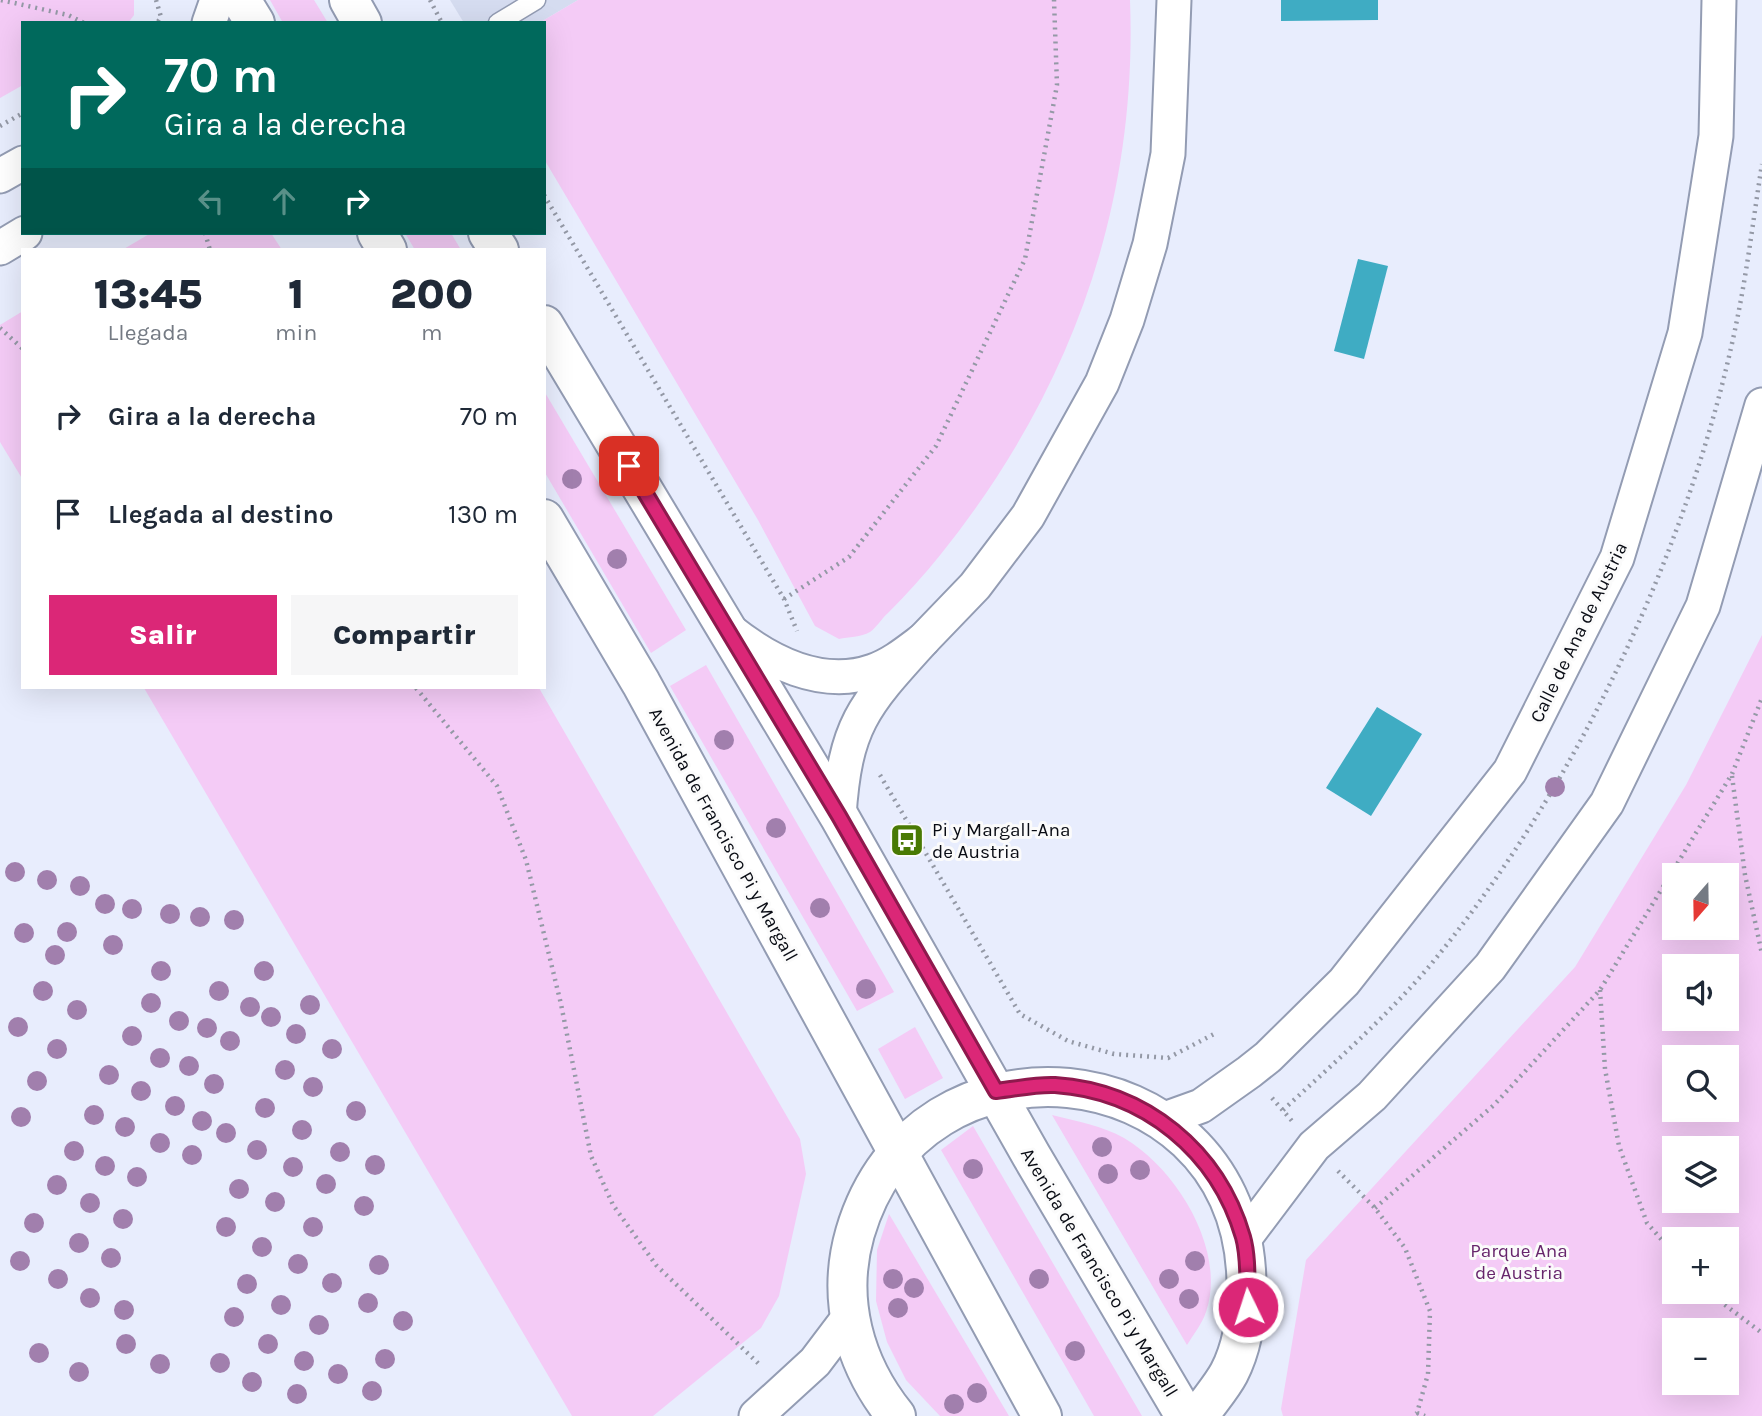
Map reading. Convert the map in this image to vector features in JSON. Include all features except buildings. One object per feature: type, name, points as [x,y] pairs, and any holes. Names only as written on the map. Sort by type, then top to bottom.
[{"type":"street","points":[[210,21],[217,0]]},
{"type":"street","points":[[242,0],[254,21]]},
{"type":"street","points":[[349,0],[361,21]]},
{"type":"street","points":[[839,816],[845,756],[861,715],[883,685],[975,586],[1028,516],[1102,383],[1122,332],[1150,244],[1168,154],[1174,0]]},
{"type":"street","name":"Calle de Ana de Austria","points":[[1162,1120],[1201,1106],[1249,1072],[1268,1057],[1344,982],[1510,771],[1617,558],[1685,333],[1716,136],[1719,0]]},
{"type":"street","points":[[0,176],[21,164]]},
{"type":"street","points":[[0,248],[22,235]]},
{"type":"street","name":"Avenida de Francisco Pi y Margall","points":[[546,328],[839,816],[1185,1416]]},
{"type":"street","points":[[1244,1240],[1314,1146],[1372,1096],[1490,967],[1607,803],[1703,606],[1762,405]]},
{"type":"street","name":"Avenida de Francisco Pi y Margall","points":[[546,522],[641,683],[1042,1416]]},
{"type":"street","points":[[729,630],[756,652],[777,663],[832,676],[872,671],[923,640]]},
{"type":"street","name":"Avenida de Francisco Pi y Margall","points":[[896,1416],[876,1391],[859,1355],[849,1317],[848,1258],[864,1202],[897,1152],[942,1114],[996,1091],[1053,1085],[1110,1095],[1162,1120],[1199,1153],[1227,1194],[1244,1240],[1248,1307],[1230,1371],[1199,1416]]},
{"type":"street","points":[[756,1416],[815,1362],[849,1317]]},
{"type":"lane","points":[[501,21],[536,0]]},
{"type":"path","points":[[1,0],[68,15],[80,21]]},
{"type":"path","points":[[156,0],[161,17],[158,21]]},
{"type":"path","points":[[430,0],[441,21]]},
{"type":"path","points":[[784,599],[849,557],[936,446],[1025,259],[1057,85],[1054,0]]},
{"type":"path","points":[[0,126],[21,114]]},
{"type":"path","points":[[0,328],[21,347]]},
{"type":"path","points":[[417,689],[498,786],[526,860],[561,1004],[591,1156],[613,1205],[656,1265],[766,1372]]},
{"type":"path","points":[[1375,1208],[1494,1105],[1600,990],[1732,774],[1762,698]]},
{"type":"path","points":[[1732,774],[1745,875],[1762,954]]},
{"type":"path","points":[[1600,990],[1605,1069],[1619,1146],[1647,1223],[1662,1240]]},
{"type":"path","points":[[1283,1111],[1375,1208],[1405,1248],[1430,1311],[1428,1374],[1415,1414],[1425,1416]]},
{"type":"path","points":[[1724,1304],[1762,1333]]},
{"type":"shaded area","points":[[450,0],[578,0],[542,21],[463,21]]},
{"type":"green space","points":[[0,0],[134,0],[134,15],[130,21],[21,21],[21,86],[0,98]]},
{"type":"green space","points":[[270,0],[314,0],[327,21],[282,21]]},
{"type":"green space","points":[[578,0],[1130,0],[1129,77],[1122,151],[1108,224],[1087,294],[1060,363],[1026,429],[986,492],[941,554],[870,632],[839,639],[815,626],[758,520],[546,162],[546,21],[542,21]]},
{"type":"green space","points":[[148,235],[272,235],[281,248],[125,248]]},
{"type":"green space","points":[[406,235],[452,235],[460,248],[414,248]]},
{"type":"green space","points":[[21,312],[21,477],[0,442],[0,325]]},
{"type":"green space","points":[[546,394],[686,630],[651,653],[546,474]]},
{"type":"green space","name":"Parque Ana de Austria","points":[[1762,635],[1762,1416],[1283,1416],[1281,1409],[1306,1260],[1575,967],[1686,785]]},
{"type":"green space","points":[[706,665],[894,992],[857,1011],[670,686]]},
{"type":"green space","points":[[145,689],[540,689],[800,1139],[806,1174],[779,1296],[761,1328],[653,1416],[572,1416]]},
{"type":"green space","points":[[915,1027],[943,1078],[905,1099],[878,1049]]},
{"type":"green space","points":[[1052,1115],[1116,1134],[1144,1152],[1179,1191],[1193,1214],[1210,1263],[1211,1288],[1206,1312],[1187,1345]]},
{"type":"green space","points":[[973,1126],[1142,1416],[1094,1416],[941,1150]]},
{"type":"green space","points":[[889,1214],[1009,1416],[940,1416],[906,1380],[887,1342],[876,1301],[877,1250]]},
{"type":"water","points":[[1281,0],[1378,0],[1378,20],[1281,21]]},
{"type":"water","points":[[1358,259],[1388,266],[1364,359],[1334,351]]},
{"type":"water","points":[[1377,707],[1422,734],[1371,816],[1326,788]]},
{"type":"place","name":"Pi y Margall-Ana de Austria","points":[[907,840]]},
{"type":"route","points":[[629,466],[839,816],[996,1091],[1053,1085],[1072,1088],[1110,1095],[1162,1120],[1199,1153],[1227,1194],[1244,1240],[1248,1307]]}]
